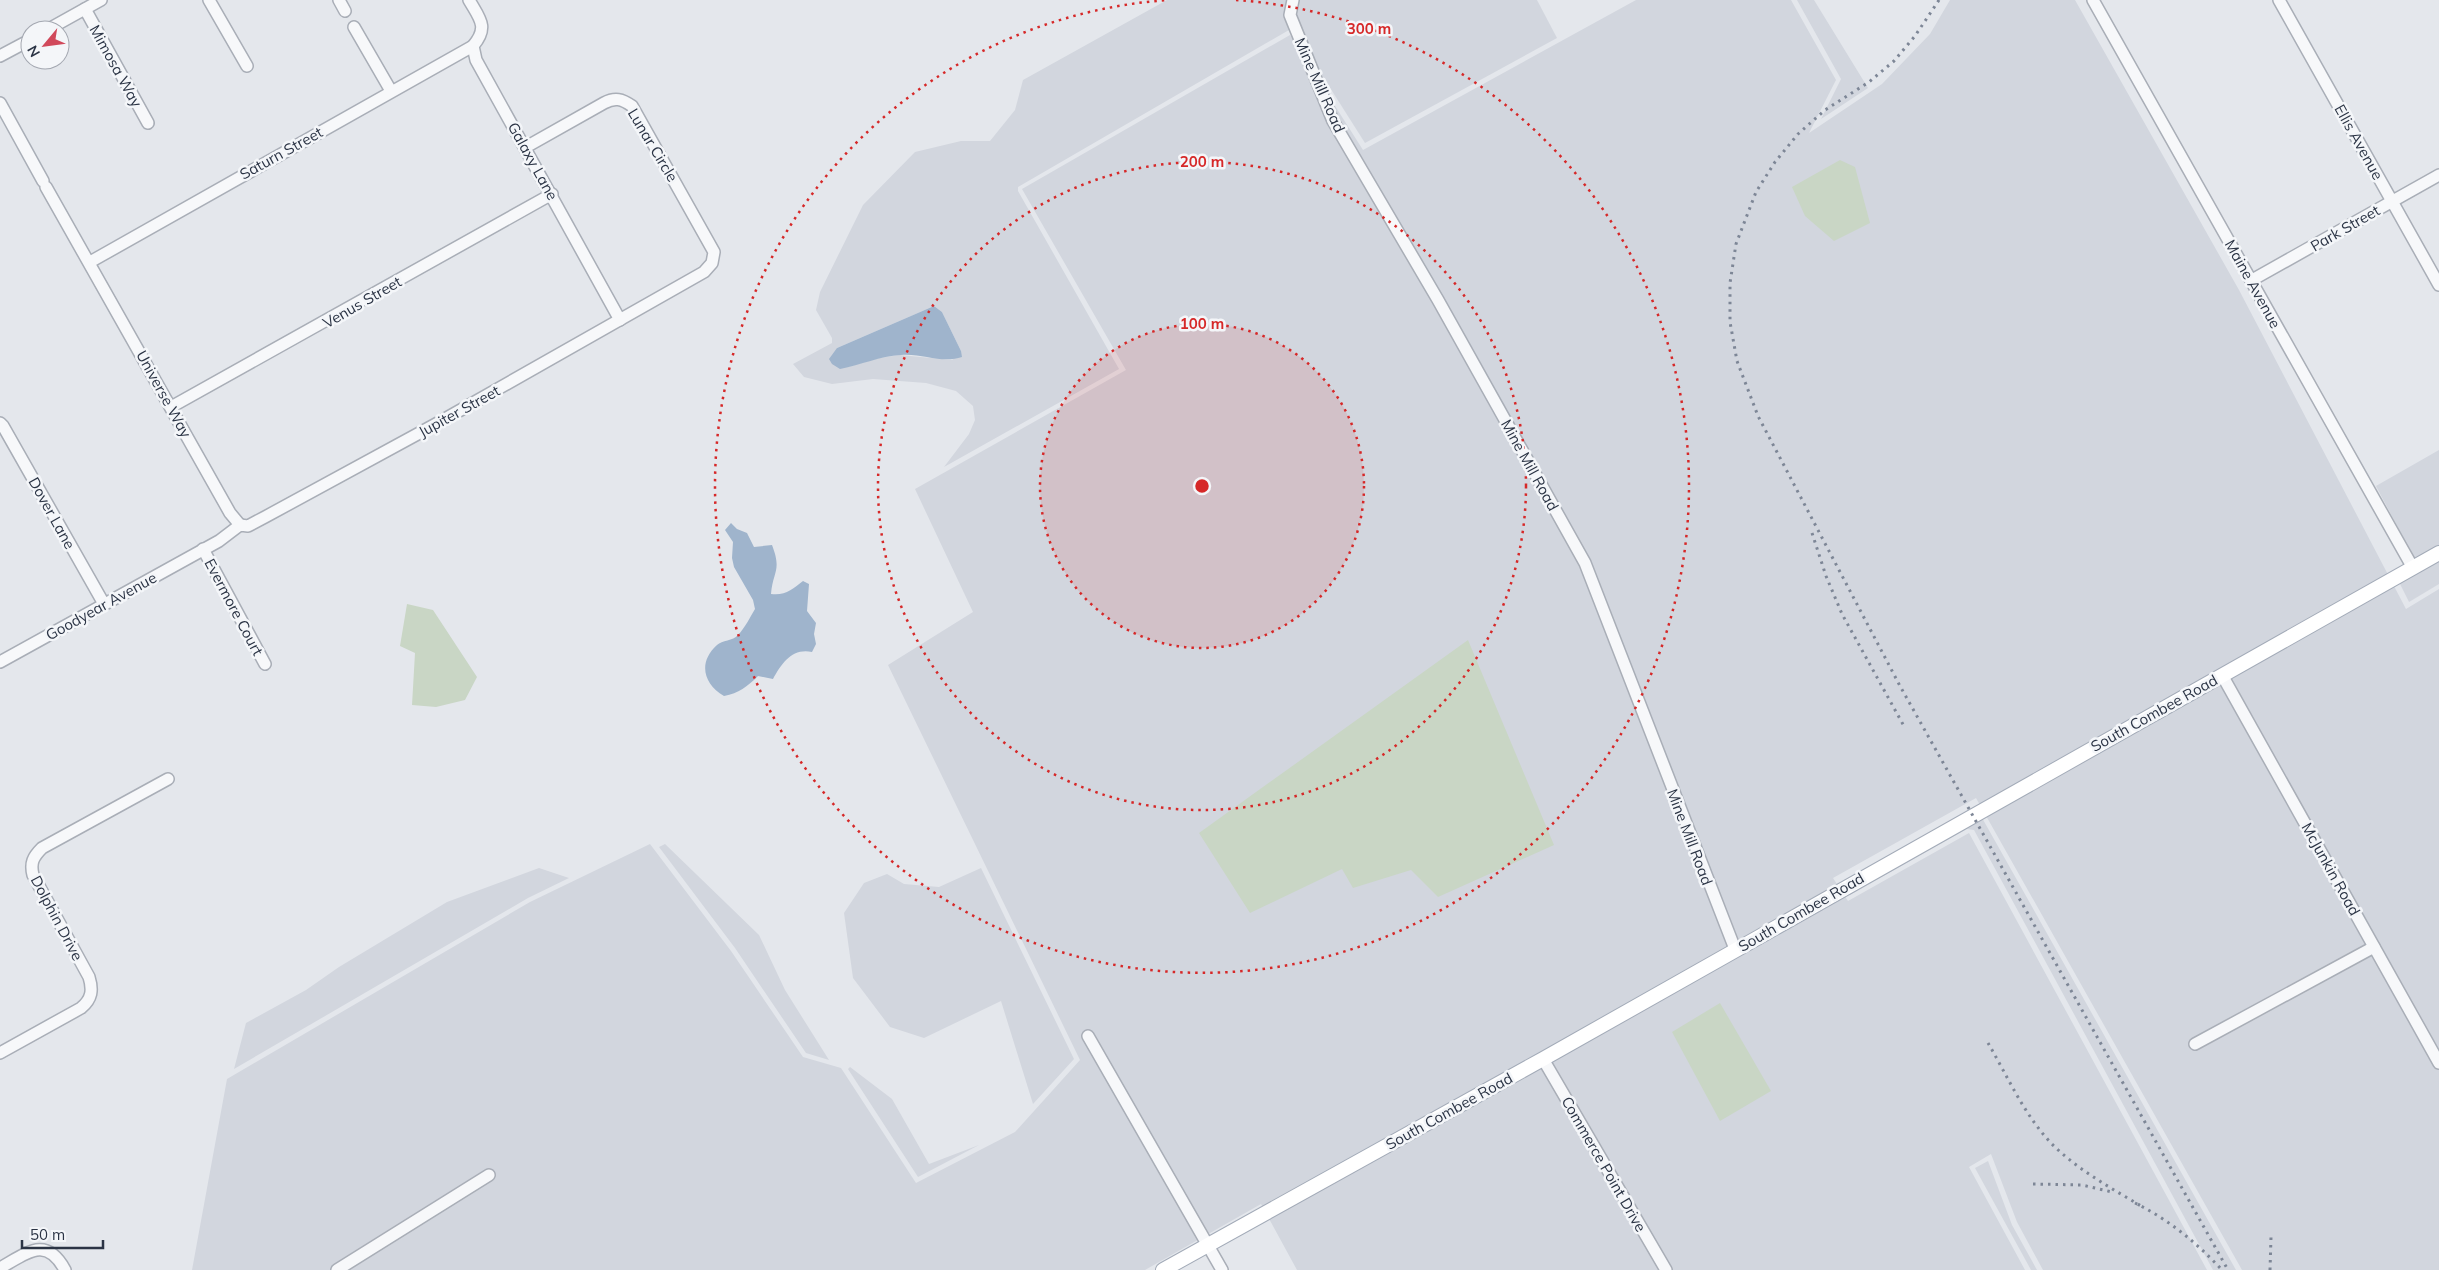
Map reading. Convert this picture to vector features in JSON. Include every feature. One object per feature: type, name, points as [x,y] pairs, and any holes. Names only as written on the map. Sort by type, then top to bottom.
[{"type":"main road","name":"South Combee Road","points":[[1163,1270],[2439,553]]},
{"type":"street","points":[[66,20],[102,0]]},
{"type":"street","points":[[210,0],[247,66]]},
{"type":"street","points":[[338,0],[345,11]]},
{"type":"street","points":[[469,0],[482,24],[482,32],[473,46]]},
{"type":"street","name":"Mine Mill Road","points":[[1293,0],[1290,15],[1333,121],[1438,300],[1585,562],[1735,949]]},
{"type":"street","name":"Maine Avenue","points":[[2093,0],[2413,568]]},
{"type":"street","name":"Ellis Avenue","points":[[2279,0],[2439,284]]},
{"type":"street","name":"Mimosa Way","points":[[85,9],[148,122]]},
{"type":"street","points":[[354,27],[391,91]]},
{"type":"street","points":[[0,56],[20,45]]},
{"type":"street","name":"Saturn Street","points":[[90,262],[473,46]]},
{"type":"street","name":"Galaxy Lane","points":[[473,46],[476,60],[526,147],[620,320]]},
{"type":"street","name":"Lunar Circle","points":[[526,147],[612,99],[623,100],[632,106],[714,252],[712,264]]},
{"type":"street","name":"Universe Way","points":[[0,103],[230,513],[240,525]]},
{"type":"street","name":"Park Street","points":[[2252,280],[2439,175]]},
{"type":"street","name":"Venus Street","points":[[171,407],[552,194]]},
{"type":"street","name":"Jupiter Street","points":[[203,549],[219,541],[240,525],[248,526],[265,517],[620,320],[704,272],[712,264]]},
{"type":"street","name":"Dover Lane","points":[[0,424],[4,426],[104,604]]},
{"type":"street","name":"Goodyear Avenue","points":[[0,661],[203,549]]},
{"type":"street","name":"Evermore Court","points":[[203,549],[265,664]]},
{"type":"street","name":"McJunkin Road","points":[[2222,675],[2439,1063]]},
{"type":"street","name":"Dolphin Drive","points":[[0,1053],[81,1008],[87,1003],[91,994],[89,977],[33,875],[31,867],[34,856],[42,848],[168,779]]},
{"type":"street","points":[[2194,1044],[2374,947]]},
{"type":"street","points":[[1088,1036],[1222,1270]]},
{"type":"street","name":"Commerce Point Drive","points":[[1543,1058],[1666,1270]]},
{"type":"street","points":[[337,1270],[489,1175]]},
{"type":"street","points":[[0,1268],[37,1249],[56,1255],[65,1270]]},
{"type":"shaded area","points":[[1167,0],[1287,0],[1284,15],[1289,30],[1018,187],[1018,191],[1119,369],[944,467],[969,434],[975,420],[973,406],[956,391],[926,383],[873,379],[832,384],[804,377],[793,364],[832,343],[832,338],[816,310],[820,292],[863,205],[915,152],[961,141],[990,141],[1015,110],[1023,80]],"holes":[[[934,306],[942,312],[961,351],[952,360],[900,355],[879,358],[847,367],[837,348]]]},
{"type":"shaded area","points":[[1299,0],[1537,0],[1557,38],[1365,143],[1320,72],[1296,14]]},
{"type":"shaded area","points":[[1636,0],[1791,0],[1836,80],[1809,133],[1882,84],[1930,34],[1950,0],[2075,0],[2239,290],[2406,609],[2439,589],[2439,1270],[2242,1270],[1976,798],[1833,878],[1848,901],[1969,833],[2207,1270],[2043,1270],[2017,1222],[1991,1154],[1969,1167],[2025,1270],[1297,1270],[1261,1204],[1145,1270],[192,1270],[227,1079],[530,902],[650,844],[731,951],[803,1057],[841,1068],[916,1183],[1015,1132],[1080,1060],[888,665],[973,612],[915,489],[1126,370],[1022,189],[1290,35],[1363,150]]},
{"type":"shaded area","points":[[1797,0],[1814,0],[1868,88],[1821,119],[1841,79]]},
{"type":"shaded area","points":[[2439,450],[2439,547],[2415,560],[2376,486]]},
{"type":"shaded area","points":[[2439,559],[2439,584],[2409,602],[2399,582]]},
{"type":"shaded area","points":[[1981,816],[2236,1270],[2213,1270],[1974,830],[1967,829],[1850,895],[1848,892]]},
{"type":"shaded area","points":[[665,844],[759,935],[785,990],[829,1060],[806,1053],[735,948],[659,847]]},
{"type":"shaded area","points":[[539,868],[569,878],[528,898],[234,1069],[246,1023],[306,990],[339,967],[447,902]]},
{"type":"shaded area","points":[[981,868],[1074,1059],[1033,1104],[1001,1001],[924,1038],[890,1027],[853,978],[844,913],[864,883],[887,874],[904,884],[939,887]]},
{"type":"shaded area","points":[[850,1067],[892,1099],[929,1164],[979,1145],[918,1177],[848,1069]]},
{"type":"shaded area","points":[[1988,1161],[2012,1225],[2037,1270],[2031,1270],[1975,1168]]},
{"type":"green space","points":[[1840,160],[1855,167],[1870,223],[1834,241],[1805,216],[1792,187]]},
{"type":"green space","points":[[407,604],[433,610],[477,677],[465,700],[436,707],[412,705],[415,653],[400,646]]},
{"type":"green space","points":[[1468,640],[1554,845],[1438,897],[1411,870],[1353,888],[1342,869],[1250,913],[1199,833]]},
{"type":"green space","points":[[1720,1003],[1771,1091],[1720,1121],[1672,1032]]},
{"type":"water","points":[[934,306],[942,312],[961,351],[962,357],[939,359],[917,355],[893,356],[840,369],[832,364],[829,359],[837,348]]},
{"type":"water","points":[[731,523],[737,529],[747,533],[754,547],[772,545],[777,566],[771,594],[785,593],[803,581],[809,584],[807,611],[816,623],[814,634],[816,644],[812,652],[799,652],[788,658],[773,679],[758,676],[742,689],[724,696],[711,685],[708,679],[705,665],[707,658],[717,645],[738,635],[755,609],[753,600],[734,567],[732,558],[733,542],[725,530]]},
{"type":"railway","points":[[1939,0],[1915,36],[1894,61],[1869,82],[1825,110],[1798,134],[1775,162],[1756,192],[1736,244],[1730,283],[1730,322],[1737,361],[1758,416],[1900,686],[2228,1270]]},
{"type":"railway","points":[[1812,533],[1826,576],[1842,614],[1905,728]]},
{"type":"railway","points":[[1988,1043],[2026,1111],[2055,1147],[2085,1171],[2141,1206]]},
{"type":"railway","points":[[2033,1184],[2082,1185],[2112,1192]]},
{"type":"railway","points":[[2135,1203],[2159,1216],[2182,1232],[2222,1270]]},
{"type":"railway","points":[[2270,1270],[2271,1237]]}]
